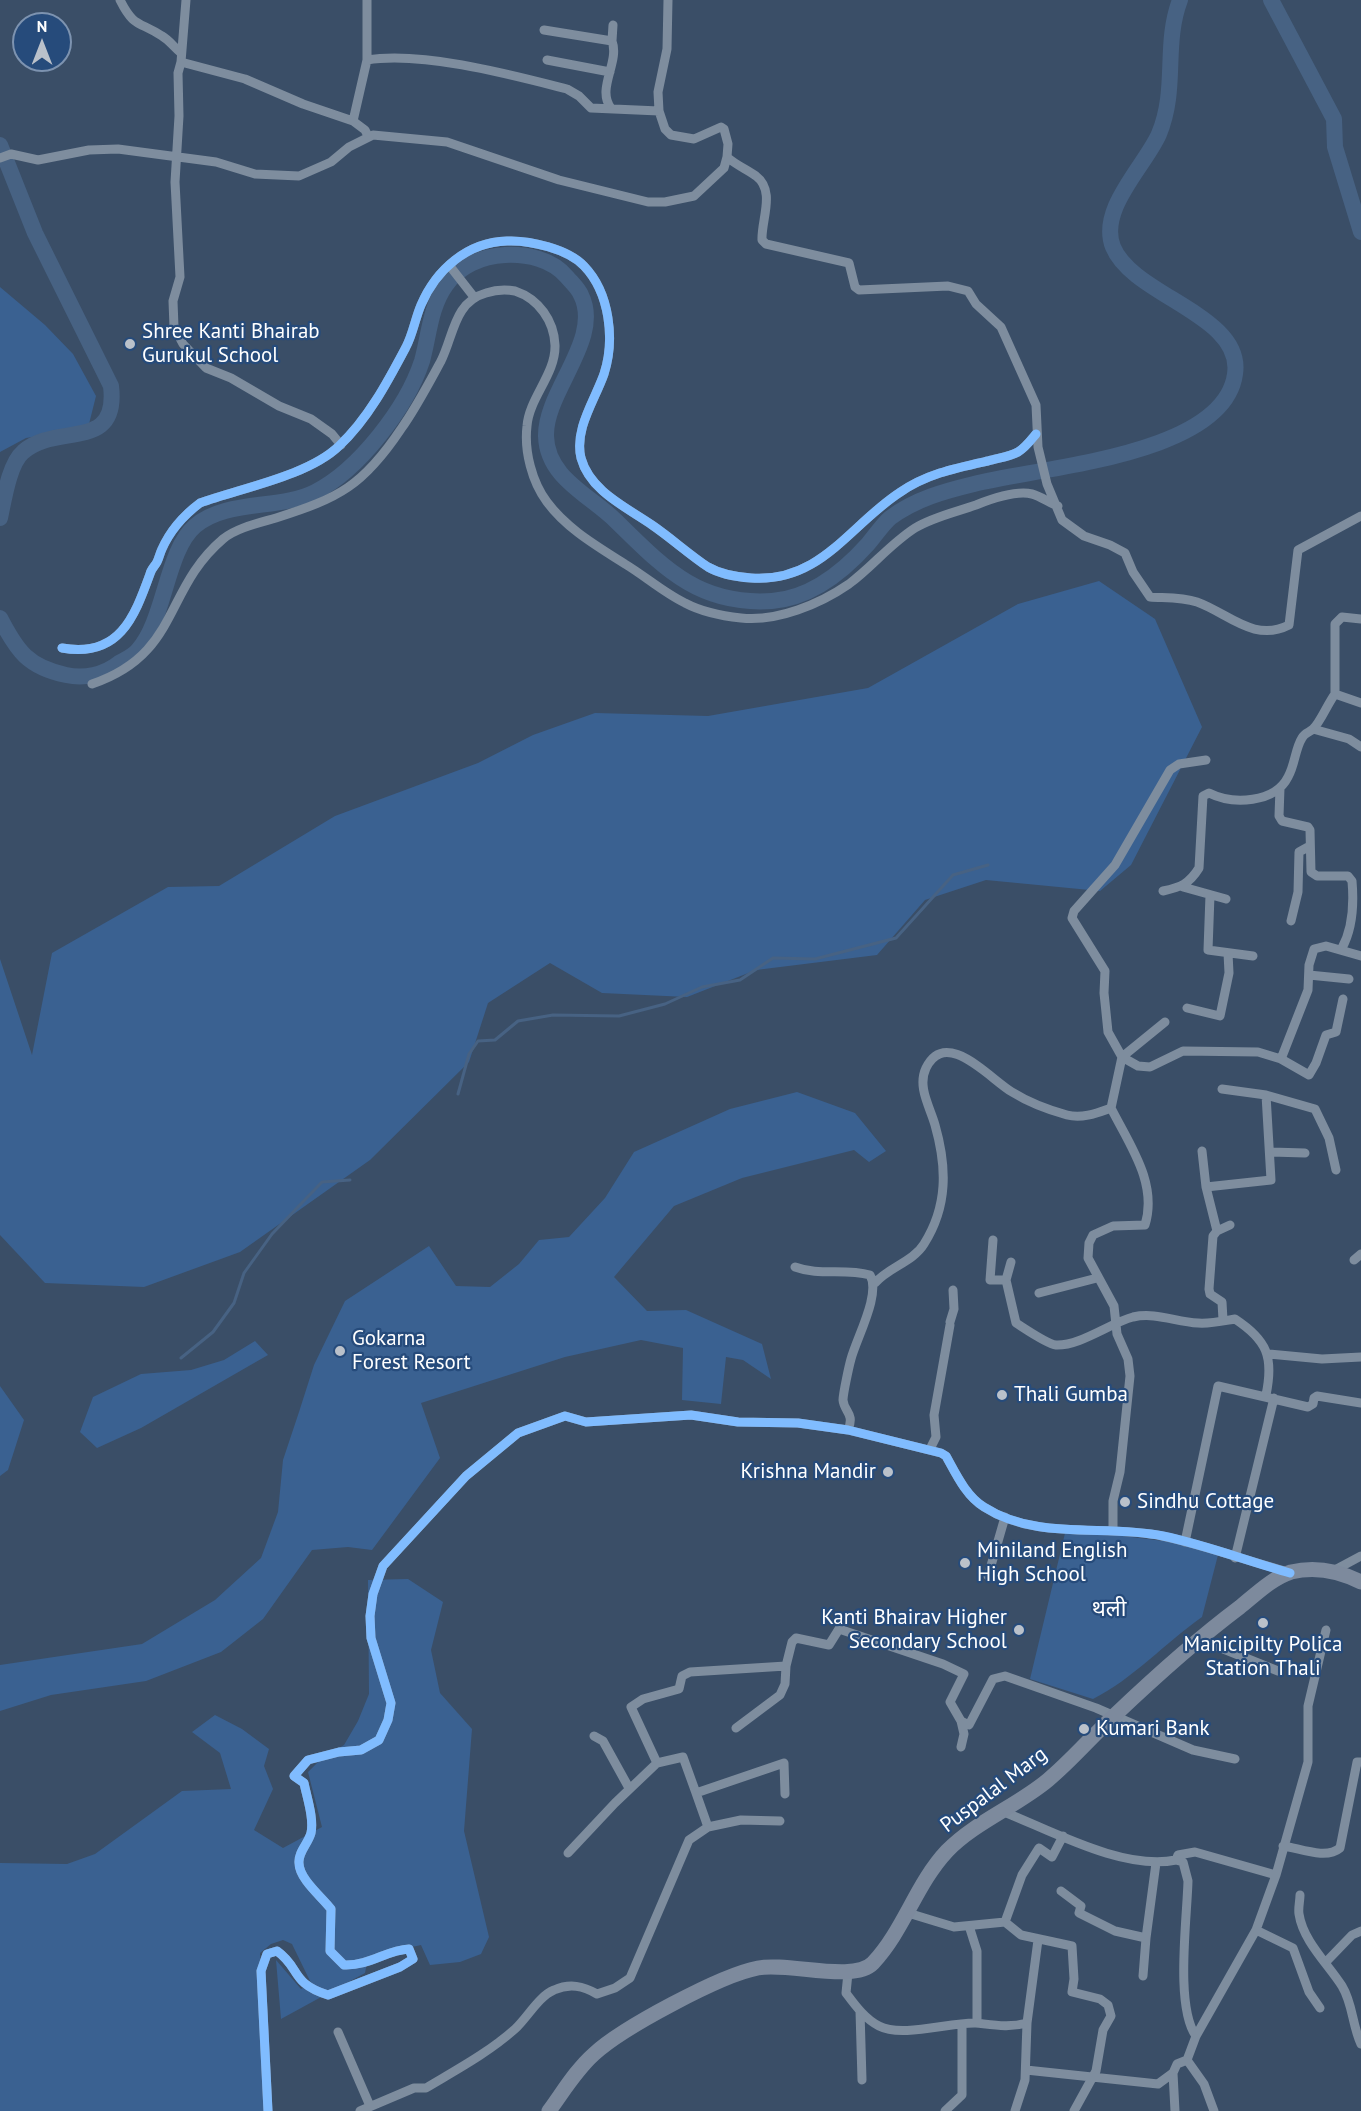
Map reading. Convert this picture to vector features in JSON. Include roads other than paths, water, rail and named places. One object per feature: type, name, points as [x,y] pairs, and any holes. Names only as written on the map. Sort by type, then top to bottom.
[{"type":"main road","name":"Puspalal Marg","points":[[848,1973],[866,1969],[872,1964],[908,1912],[935,1866],[948,1850],[1048,1780],[1202,1636],[1275,1580],[1290,1572],[1310,1569],[1333,1571],[1361,1582]]},
{"type":"main road","points":[[549,2111],[585,2063],[605,2045],[674,2004],[746,1971],[778,1966],[848,1973]]},
{"type":"street","points":[[120,0],[129,17],[139,26],[162,36],[181,57],[353,121],[365,130],[368,136]]},
{"type":"street","points":[[186,0],[178,74],[174,182],[180,278],[172,314],[183,344],[206,368],[317,422],[341,445]]},
{"type":"street","points":[[353,121],[367,60],[367,0]]},
{"type":"street","points":[[0,158],[11,154],[38,160],[104,148],[216,162],[255,174],[299,176],[331,162],[368,136],[447,142],[559,180],[648,202],[665,202],[694,196],[724,168],[729,144],[724,129],[721,127],[694,139],[671,135],[664,129],[659,111],[658,92],[667,50],[668,0]]},
{"type":"street","points":[[611,108],[606,102],[605,94],[614,51],[613,25]]},
{"type":"street","points":[[544,30],[612,41]]},
{"type":"street","points":[[367,60],[430,62],[509,74],[567,89],[579,96],[591,108],[659,111]]},
{"type":"street","points":[[547,60],[577,63],[610,72]]},
{"type":"street","points":[[727,157],[754,174],[764,187],[767,208],[762,240],[766,244],[849,263],[855,287],[859,290],[948,286],[968,291],[976,304],[1001,327],[1036,405],[1038,447],[1047,484],[1062,520],[1073,530],[1125,553],[1133,572],[1150,597],[1197,603],[1246,627],[1263,632],[1279,630],[1288,625],[1298,550],[1361,516]]},
{"type":"street","points":[[62,648],[77,651],[93,648],[108,642],[128,625],[142,600],[150,573],[171,532],[188,512],[200,503],[323,460],[341,445],[374,403],[407,344],[420,306],[441,272],[472,250],[493,242],[511,240],[542,246],[564,254],[584,266],[597,287],[608,314],[609,342],[604,373],[583,429],[580,454],[588,478],[709,568],[735,576],[775,577],[816,564],[878,508],[914,484],[935,473],[1019,452],[1036,435]]},
{"type":"street","points":[[450,265],[472,295]]},
{"type":"street","points":[[92,684],[123,671],[158,640],[193,571],[225,537],[333,499],[365,474],[404,426],[440,363],[458,314],[472,295],[495,291],[516,292],[543,311],[551,324],[555,343],[553,359],[526,424],[533,477],[546,500],[572,527],[598,548],[683,603],[703,611],[732,617],[763,618],[806,606],[850,583],[884,552],[918,527],[983,502],[1012,495],[1032,494],[1058,507]]},
{"type":"street","points":[[1342,948],[1350,931],[1354,898],[1352,881],[1348,876],[1314,875],[1309,866],[1308,827],[1282,821],[1279,816],[1280,788],[1294,764],[1301,739],[1312,729],[1335,694],[1335,624],[1341,617],[1361,619]]},
{"type":"street","points":[[1335,694],[1361,703]]},
{"type":"street","points":[[1312,729],[1349,739],[1361,747]]},
{"type":"street","points":[[1206,760],[1179,764],[1170,770],[1115,865],[1074,911],[1072,918],[1075,927],[1105,971],[1104,993],[1108,1032],[1122,1057],[1138,1066],[1150,1067],[1183,1051],[1239,1050],[1258,1052],[1281,1059],[1306,1075],[1311,1074],[1326,1035],[1336,1032],[1343,999]]},
{"type":"street","points":[[1163,891],[1183,887],[1193,879],[1199,868],[1203,796],[1209,793],[1217,797],[1244,800],[1268,795],[1280,788]]},
{"type":"street","points":[[1291,921],[1298,892],[1299,852],[1308,847]]},
{"type":"street","points":[[1183,887],[1226,899]]},
{"type":"street","points":[[1210,895],[1209,950],[1253,956]]},
{"type":"street","points":[[1281,1059],[1308,990],[1314,949],[1326,946],[1342,948],[1361,956]]},
{"type":"street","points":[[1187,1008],[1218,1016],[1221,1014],[1229,973],[1228,953]]},
{"type":"street","points":[[1310,975],[1348,979]]},
{"type":"street","points":[[1113,1531],[1113,1501],[1120,1472],[1130,1376],[1128,1359],[1117,1334],[1114,1306],[1088,1258],[1089,1243],[1093,1235],[1113,1226],[1145,1225],[1150,1202],[1134,1151],[1111,1108],[1122,1057],[1165,1022]]},
{"type":"street","points":[[874,1283],[886,1271],[917,1254],[925,1242],[944,1195],[942,1158],[922,1085],[924,1071],[929,1062],[942,1053],[957,1053],[1013,1093],[1068,1116],[1082,1116],[1111,1108]]},
{"type":"street","points":[[1222,1089],[1266,1095],[1315,1109],[1329,1138],[1336,1170]]},
{"type":"street","points":[[1206,1187],[1271,1180],[1266,1095]]},
{"type":"street","points":[[1202,1151],[1206,1187],[1217,1231]]},
{"type":"street","points":[[1271,1152],[1305,1153]]},
{"type":"street","points":[[1223,1320],[1222,1302],[1210,1294],[1209,1289],[1213,1236],[1217,1231],[1230,1225]]},
{"type":"street","points":[[993,1240],[990,1280],[1006,1281]]},
{"type":"street","points":[[1011,1262],[1006,1281],[1016,1323],[1033,1331],[1044,1342],[1058,1345],[1073,1342],[1117,1323],[1152,1315],[1197,1323],[1235,1318],[1249,1328],[1269,1354],[1270,1396],[1235,1558]]},
{"type":"street","points":[[795,1267],[804,1270],[856,1271],[870,1275],[874,1283],[872,1301],[849,1370],[843,1400],[850,1413],[848,1430]]},
{"type":"street","points":[[1040,1293],[1097,1278]]},
{"type":"street","points":[[930,1449],[936,1437],[934,1415],[954,1309],[953,1290]]},
{"type":"street","points":[[1269,1354],[1322,1359],[1361,1357]]},
{"type":"street","points":[[1185,1542],[1218,1386],[1270,1396],[1308,1407],[1313,1404],[1317,1396],[1361,1403]]},
{"type":"street","points":[[268,2111],[261,1971],[263,1959],[267,1954],[277,1952],[283,1956],[300,1981],[328,1995],[400,1967],[413,1959],[409,1949],[358,1965],[344,1965],[336,1959],[328,1945],[331,1909],[303,1876],[298,1864],[302,1848],[310,1836],[312,1823],[304,1783],[294,1776],[308,1760],[328,1754],[361,1750],[379,1740],[388,1720],[391,1703],[372,1638],[370,1616],[373,1594],[383,1566],[466,1476],[518,1433],[565,1416],[586,1422],[691,1415],[738,1422],[798,1423],[848,1430],[930,1449],[946,1456],[969,1494],[983,1507],[1005,1517],[1048,1528],[1160,1535],[1290,1572]]},
{"type":"street","points":[[988,1576],[1005,1517]]},
{"type":"street","points":[[1333,1571],[1361,1556]]},
{"type":"street","points":[[736,1728],[780,1695],[792,1642],[796,1638],[829,1645],[839,1629],[943,1664],[964,1674],[950,1702],[961,1721],[964,1734],[961,1747]]},
{"type":"street","points":[[1175,2111],[1173,2073],[1177,2064],[1187,2060],[1196,2036],[1256,1930],[1276,1875],[1283,1846],[1298,1804],[1308,1762],[1308,1706],[1326,1630]]},
{"type":"street","points":[[1202,1636],[1216,1646],[1278,1671]]},
{"type":"street","points":[[657,1764],[631,1707],[643,1700],[679,1689],[682,1676],[690,1672],[786,1666]]},
{"type":"street","points":[[961,1721],[969,1725],[993,1680],[1005,1676],[1114,1716],[1193,1750],[1235,1759]]},
{"type":"street","points":[[594,1736],[603,1741],[630,1788]]},
{"type":"street","points":[[568,1853],[630,1788],[657,1764],[683,1757],[708,1827]]},
{"type":"street","points":[[1283,1846],[1328,1853],[1340,1848],[1357,1762],[1361,1762]]},
{"type":"street","points":[[696,1793],[784,1763],[785,1794]]},
{"type":"street","points":[[1004,1812],[1112,1855],[1156,1863],[1176,1860],[1183,1862],[1188,1881],[1184,2000],[1188,2026],[1196,2036]]},
{"type":"street","points":[[360,2111],[414,2088],[426,2088],[489,2050],[515,2028],[551,1991],[568,1986],[584,1987],[597,1994],[615,1988],[630,1978],[689,1840],[708,1827],[741,1820],[780,1821]]},
{"type":"street","points":[[1005,1922],[1022,1875],[1039,1848],[1052,1857],[1064,1836]]},
{"type":"street","points":[[1176,1860],[1178,1855],[1195,1852],[1276,1875]]},
{"type":"street","points":[[1143,1976],[1156,1863]]},
{"type":"street","points":[[1061,1892],[1081,1906],[1078,1913],[1115,1931],[1146,1938]]},
{"type":"street","points":[[1300,1895],[1299,1914],[1324,1963],[1344,1988],[1354,2016],[1353,2026],[1361,2044]]},
{"type":"street","points":[[908,1912],[954,1927],[1005,1922]]},
{"type":"street","points":[[1005,1922],[1016,1933],[1038,1940],[1072,1946],[1074,1979],[1072,1992],[1100,1999],[1108,2005],[1111,2016],[1103,2030],[1093,2077],[1074,2111]]},
{"type":"street","points":[[970,1929],[977,1951],[977,2023]]},
{"type":"street","points":[[1256,1930],[1293,1948],[1310,1992],[1320,2008]]},
{"type":"street","points":[[1324,1963],[1352,1935],[1361,1931]]},
{"type":"street","points":[[1014,2111],[1020,2099],[1026,2070],[1027,2023],[1038,1940]]},
{"type":"street","points":[[848,1973],[846,1993],[860,2011],[880,2027],[901,2030],[977,2023],[993,2027],[1027,2023]]},
{"type":"street","points":[[860,2011],[862,2080]]},
{"type":"street","points":[[945,2111],[963,2095],[962,2024]]},
{"type":"street","points":[[338,2032],[370,2106]]},
{"type":"street","points":[[1187,2060],[1204,2084],[1214,2111]]},
{"type":"street","points":[[1026,2070],[1158,2084],[1173,2073]]},
{"type":"waterway","points":[[1174,0],[1178,5]]},
{"type":"waterway","points":[[0,618],[12,640],[25,656],[53,672],[73,676],[94,675],[132,656],[147,637],[171,568],[185,537],[195,526],[208,518],[237,508],[301,498],[332,482],[348,469],[379,436],[405,398],[422,361],[433,312],[446,285],[464,267],[496,256],[530,257],[554,266],[578,290],[586,312],[585,329],[579,347],[548,419],[546,436],[548,451],[554,463],[572,485],[606,512],[667,568],[703,590],[724,597],[746,601],[772,601],[800,595],[837,574],[868,544],[890,518],[920,501],[974,484],[1125,453],[1165,440],[1199,423],[1223,402],[1235,374],[1233,354],[1223,336],[1206,321],[1142,279],[1124,264],[1113,247],[1110,233],[1117,203],[1159,134],[1165,117],[1170,83],[1172,33],[1180,0]]},
{"type":"waterway","points":[[1271,0],[1334,119],[1335,147],[1361,232]]},
{"type":"waterway","points":[[0,145],[35,233],[111,386],[111,407],[105,420],[95,428],[82,433],[52,438],[37,443],[23,452],[14,465],[0,518]]},
{"type":"waterway","points":[[458,1094],[469,1054],[478,1041],[495,1040],[518,1021],[553,1015],[619,1016],[665,1004],[702,987],[740,980],[773,958],[815,959],[896,938],[953,875],[988,865]]},
{"type":"waterway","points":[[181,1358],[213,1332],[234,1303],[244,1273],[272,1234],[322,1182],[350,1180]]},
{"type":"place","name":"Shree Kanti Bhairab Gurukul School","points":[[130,344]]},
{"type":"place","name":"Gokarna Forest Resort","points":[[340,1351]]},
{"type":"place","name":"Thali Gumba","points":[[1002,1395]]},
{"type":"place","name":"Krishna Mandir","points":[[888,1472]]},
{"type":"place","name":"Sindhu Cottage","points":[[1125,1502]]},
{"type":"place","name":"Miniland English High School","points":[[965,1563]]},
{"type":"place","name":"Manicipilty Polica Station Thali","points":[[1263,1623]]},
{"type":"place","name":"Kanti Bhairav Higher Secondary School","points":[[1019,1630]]},
{"type":"place","name":"Kumari Bank","points":[[1084,1729]]},
{"type":"district","name":"थली","points":[[1109,1610]]}]
